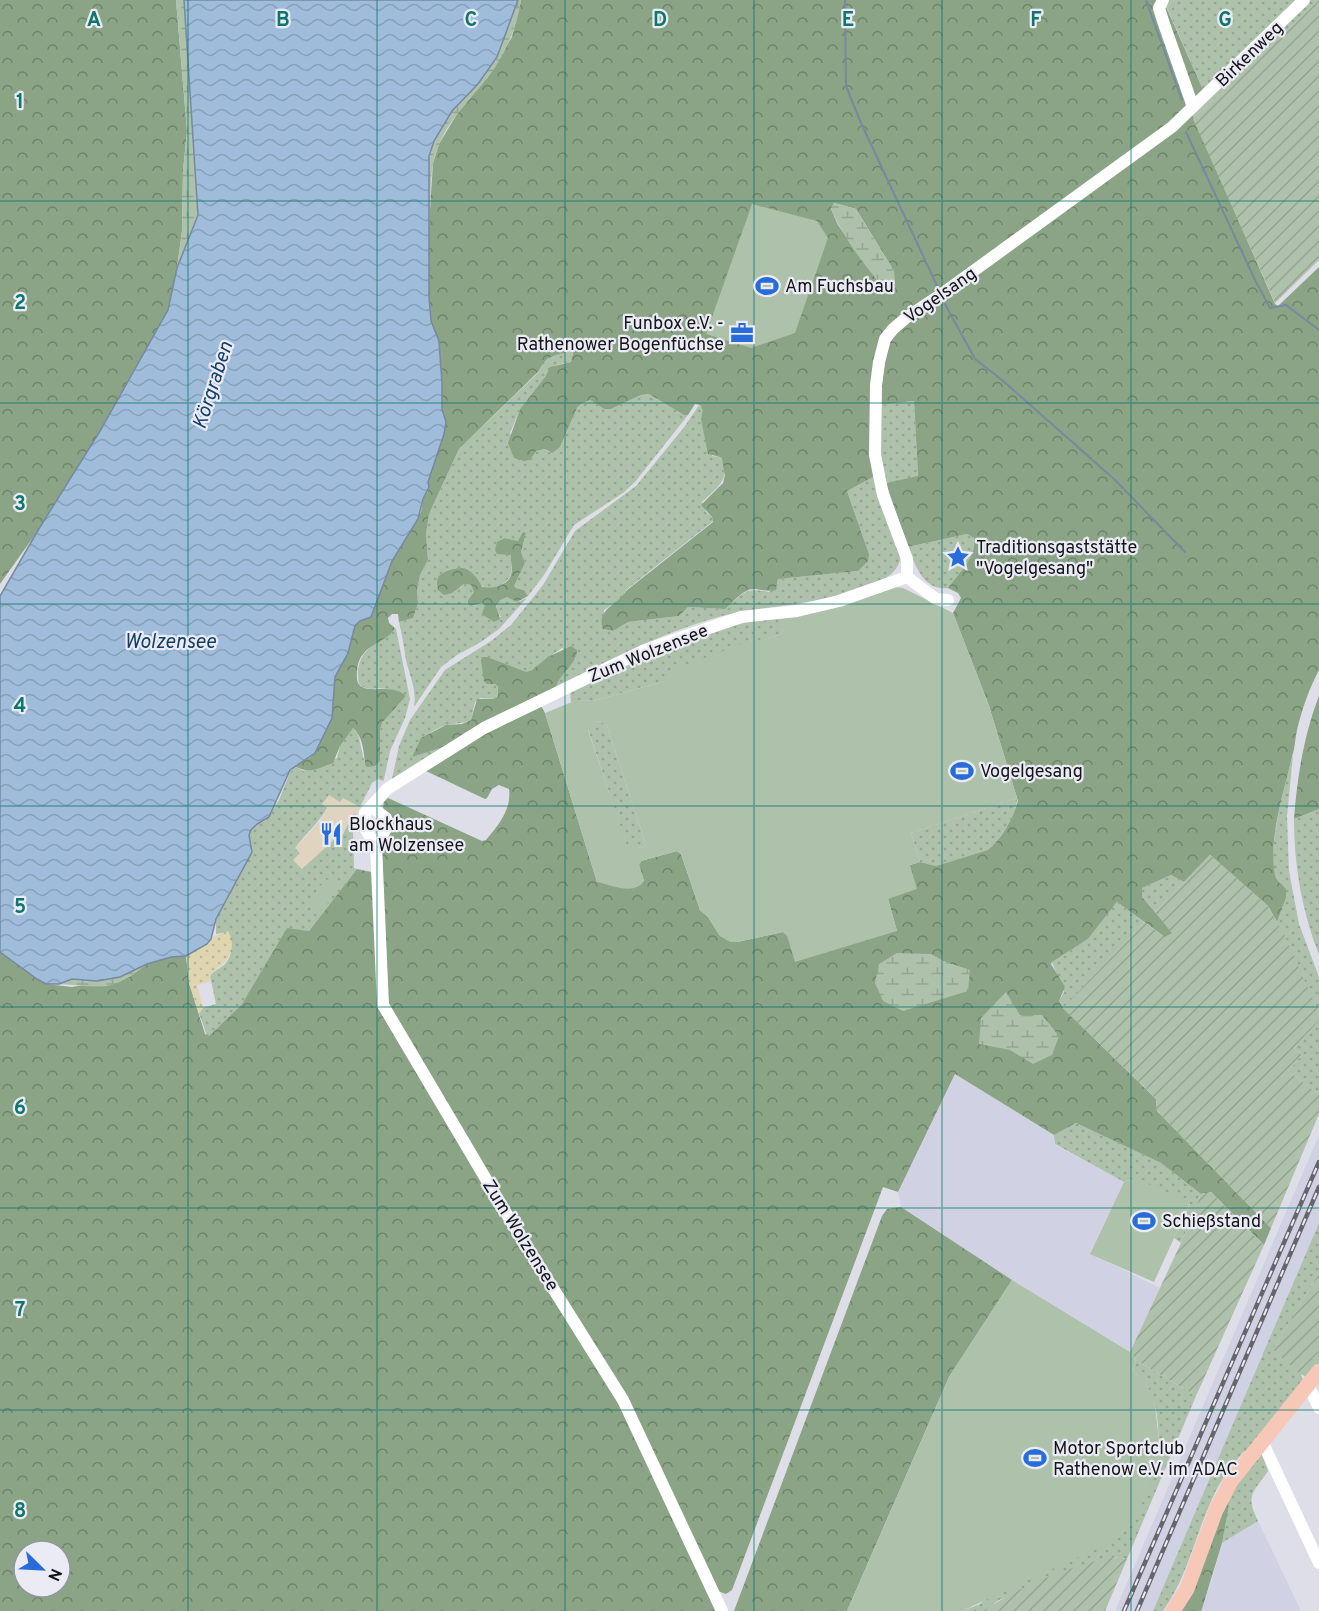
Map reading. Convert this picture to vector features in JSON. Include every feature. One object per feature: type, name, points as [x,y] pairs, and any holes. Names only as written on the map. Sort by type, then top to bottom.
[{"type":"main road","points":[[1173,1611],[1187,1588],[1222,1497],[1231,1481],[1319,1371]]},
{"type":"street","points":[[1163,0],[1159,8],[1193,107]]},
{"type":"street","name":"Birkenweg","points":[[1193,107],[1304,0]]},
{"type":"street","name":"Vogelsang","points":[[908,577],[907,559],[883,495],[875,455],[876,386],[885,339],[908,317],[1172,127],[1193,107]]},
{"type":"street","points":[[908,577],[936,599],[948,600]]},
{"type":"street","name":"Zum Wolzensee","points":[[722,1611],[623,1400],[509,1218],[383,1005],[376,846],[366,830],[365,813],[387,789],[484,728],[645,650],[741,617],[797,611],[839,601],[908,577]]},
{"type":"street","name":"Zum Wolzensee","points":[[371,807],[386,818],[387,827],[376,846]]},
{"type":"street","points":[[1308,1385],[1319,1408]]},
{"type":"street","points":[[1262,1441],[1319,1563]]},
{"type":"shaded area","points":[[329,794],[340,802],[343,798],[360,807],[357,815],[354,813],[341,840],[336,838],[302,869],[293,860],[300,853],[295,848],[321,820],[327,809],[322,804]]},
{"type":"shaded area","points":[[956,1073],[1054,1135],[1055,1145],[1124,1182],[1090,1253],[1160,1288],[1130,1352],[1012,1280],[901,1207],[898,1192]]},
{"type":"shaded area","points":[[1319,1135],[1319,1223],[1178,1556],[1153,1611],[1115,1611]]},
{"type":"shaded area","points":[[1258,1521],[1301,1611],[1201,1611],[1222,1543]]},
{"type":"green space","points":[[0,0],[176,0],[187,131],[183,171],[182,231],[168,310],[100,431],[37,532],[0,584]]},
{"type":"green space","points":[[176,0],[184,0],[198,215],[177,268],[182,231],[183,171],[187,131]]},
{"type":"green space","points":[[515,0],[521,0],[514,30],[506,49],[489,76],[454,118],[438,147],[432,175],[429,225],[428,161],[434,141],[452,111],[487,71]]},
{"type":"green space","points":[[521,0],[1163,0],[1204,92],[1170,123],[881,339],[873,477],[847,491],[869,554],[868,561],[858,571],[778,579],[776,590],[751,589],[725,609],[688,607],[679,616],[628,622],[613,631],[603,629],[602,622],[605,612],[626,591],[713,522],[712,517],[701,505],[723,483],[725,475],[722,459],[708,454],[701,419],[703,411],[700,405],[695,404],[688,415],[684,415],[649,394],[641,395],[611,409],[604,409],[590,400],[581,404],[577,408],[560,447],[552,453],[545,449],[536,451],[530,460],[514,458],[508,443],[520,409],[550,367],[571,362],[573,354],[571,352],[556,355],[548,359],[539,371],[459,449],[429,514],[426,534],[428,560],[420,575],[417,590],[418,603],[413,618],[399,622],[398,614],[392,614],[388,618],[389,623],[395,628],[365,651],[358,664],[357,679],[361,687],[393,690],[406,696],[382,723],[380,761],[375,766],[365,765],[361,740],[353,728],[340,746],[333,763],[314,770],[300,769],[295,766],[311,757],[335,677],[348,653],[355,626],[360,621],[371,617],[392,561],[421,512],[423,499],[428,491],[442,416],[439,341],[431,321],[429,297],[429,225],[433,163],[439,144],[457,114],[489,75],[512,37]],"holes":[[[834,203],[856,209],[894,271],[880,284],[838,225],[831,209]]]},
{"type":"green space","points":[[1299,0],[1204,92],[1164,1]]},
{"type":"green space","points":[[1310,0],[1319,0],[1193,119],[1192,114]]},
{"type":"green space","points":[[1319,0],[1319,260],[1275,303],[1193,119]]},
{"type":"green space","points":[[1192,114],[1275,304],[1278,306],[1319,267],[1319,670],[1309,692],[1296,733],[1275,832],[1273,862],[1275,875],[1286,889],[1286,898],[1277,922],[1268,906],[1210,855],[1184,882],[1171,875],[1142,888],[1142,897],[1173,933],[1165,937],[1117,902],[1088,939],[1051,964],[1065,987],[1059,1001],[1063,1008],[1156,1099],[1157,1111],[1271,1228],[1264,1245],[1211,1192],[1201,1194],[1161,1163],[1076,1123],[1054,1135],[955,1074],[898,1192],[883,1187],[732,1590],[726,1594],[718,1591],[624,1396],[386,1006],[382,847],[392,823],[383,808],[388,798],[482,841],[486,840],[506,810],[509,789],[499,785],[492,789],[485,799],[426,771],[486,733],[541,706],[597,882],[644,881],[639,865],[641,861],[677,851],[681,854],[700,910],[708,917],[720,936],[737,942],[783,932],[787,935],[897,931],[888,899],[910,865],[920,862],[936,866],[988,850],[1006,828],[1018,801],[988,703],[953,613],[961,598],[958,593],[948,588],[970,558],[974,538],[967,534],[908,547],[886,483],[918,476],[914,401],[879,405],[888,341],[895,332]],"holes":[[[930,954],[969,970],[903,1011]]]},
{"type":"green space","points":[[834,203],[856,209],[894,271],[895,281],[891,292],[874,276],[849,242],[831,209]]},
{"type":"green space","name":"Am Fuchsbau","points":[[752,204],[817,221],[828,238],[795,333],[751,348],[706,334]]},
{"type":"green space","points":[[572,352],[571,362],[549,370],[520,409],[510,433],[530,460],[535,451],[545,449],[549,452],[560,447],[577,408],[590,400],[604,409],[611,409],[641,395],[649,394],[684,415],[688,415],[635,482],[623,493],[574,525],[544,575],[528,596],[524,590],[514,586],[525,563],[521,552],[526,533],[518,541],[505,538],[499,554],[511,554],[512,569],[509,578],[503,584],[486,588],[478,583],[469,570],[459,589],[464,584],[471,585],[474,592],[468,600],[471,606],[485,604],[486,615],[491,620],[501,617],[497,607],[500,599],[508,597],[518,602],[527,598],[499,629],[441,667],[414,707],[414,689],[399,622],[413,618],[418,603],[417,590],[420,575],[428,560],[426,534],[429,514],[459,449],[539,372],[542,362],[553,355]]},
{"type":"green space","points":[[914,401],[918,477],[886,483],[881,456],[879,405]]},
{"type":"green space","points":[[699,405],[704,411],[712,456],[720,457],[725,470],[722,482],[702,502],[713,521],[626,590],[622,598],[604,610],[603,629],[613,631],[628,622],[679,616],[688,607],[725,609],[749,591],[769,592],[777,587],[778,579],[858,571],[869,554],[847,491],[873,477],[901,556],[895,570],[878,582],[838,596],[745,611],[688,626],[630,650],[556,687],[558,680],[576,657],[562,648],[526,672],[508,666],[487,684],[495,684],[498,688],[496,699],[480,698],[475,702],[471,720],[447,725],[431,733],[418,745],[413,756],[446,746],[392,779],[399,746],[410,720],[445,670],[491,641],[511,625],[543,585],[575,531],[636,486],[685,426]]},
{"type":"green space","points":[[523,532],[526,533],[521,552],[525,563],[514,586],[524,590],[528,596],[517,602],[507,597],[500,600],[496,606],[500,619],[494,622],[482,614],[485,605],[482,603],[471,606],[468,604],[474,592],[471,585],[464,584],[452,593],[444,595],[438,590],[437,581],[441,574],[460,568],[471,572],[482,587],[502,585],[511,574],[511,555],[497,554],[495,550],[497,542],[505,538],[518,541]]},
{"type":"green space","points":[[967,534],[974,538],[974,545],[966,565],[948,588],[932,586],[922,576],[908,547]]},
{"type":"green space","points":[[895,587],[903,588],[953,613],[988,703],[1017,798],[911,833],[920,862],[910,865],[917,889],[888,899],[897,931],[795,962],[787,936],[783,932],[737,942],[730,942],[720,936],[708,917],[700,910],[681,854],[677,851],[641,861],[639,865],[644,881],[634,888],[628,889],[597,882],[545,713],[577,700],[593,701],[665,681],[670,671],[752,640],[764,640],[782,634],[781,625],[776,617]],"holes":[[[596,721],[607,726],[646,845],[642,848],[627,845],[588,730]]]},
{"type":"green space","points":[[776,617],[781,624],[782,634],[764,640],[752,640],[665,681],[593,701],[578,700],[571,703],[570,691],[647,654],[708,631],[756,619]]},
{"type":"green space","points":[[395,628],[410,699],[405,718],[390,751],[384,779],[383,781],[378,779],[372,783],[360,807],[343,798],[340,802],[329,795],[322,804],[327,808],[295,848],[300,853],[293,860],[302,869],[336,838],[340,840],[354,813],[357,815],[353,832],[354,868],[357,869],[309,931],[287,929],[242,1004],[207,1036],[199,1013],[203,1008],[216,1004],[210,976],[228,961],[231,948],[228,932],[216,934],[216,919],[252,852],[249,834],[257,824],[266,820],[279,800],[290,772],[295,766],[303,771],[337,758],[340,746],[351,729],[353,728],[358,733],[365,765],[380,761],[382,723],[406,696],[392,690],[363,687],[359,684],[358,670],[364,653]]},
{"type":"green space","points":[[571,646],[577,650],[576,655],[556,687],[446,746],[412,757],[421,738],[446,725],[462,724],[471,720],[477,699],[495,699],[498,696],[498,687],[484,681],[482,657],[526,672],[548,657]]},
{"type":"green space","points":[[1319,696],[1319,809],[1294,819],[1302,756]]},
{"type":"green space","points":[[596,721],[607,726],[646,845],[642,848],[627,846],[588,729]]},
{"type":"green space","points":[[1293,755],[1287,816],[1289,871],[1299,924],[1319,977],[1319,1013],[1277,922],[1286,898],[1286,889],[1276,879],[1273,854],[1278,818]]},
{"type":"green space","points":[[1017,798],[1007,826],[989,850],[936,866],[920,862],[911,833]]},
{"type":"green space","points":[[1319,809],[1319,955],[1300,888],[1294,819]]},
{"type":"green space","points":[[1210,855],[1268,906],[1284,934],[1319,1013],[1319,1021],[1294,1048],[1302,1055],[1288,1071],[1319,1094],[1319,1114],[1271,1228],[1157,1111],[1156,1099],[1063,1008],[1144,922],[1165,937],[1172,933],[1155,912]]},
{"type":"green space","points":[[357,869],[371,872],[374,876],[381,1008],[621,1400],[719,1611],[0,1611],[0,952],[46,984],[72,987],[129,977],[147,964],[171,957],[186,956],[189,983],[205,1034],[209,1036],[242,1004],[287,928],[309,931]]},
{"type":"green space","points":[[1171,875],[1184,882],[1155,912],[1142,897],[1142,888]]},
{"type":"green space","points":[[329,879],[336,883],[334,891],[328,904],[318,912],[306,905],[324,881]]},
{"type":"green space","points":[[1117,902],[1144,922],[1063,1008],[1059,1001],[1064,992],[1052,962],[1088,939]]},
{"type":"green space","points":[[897,953],[930,954],[945,962],[970,970],[968,991],[903,1011],[883,1001],[875,983],[879,964]]},
{"type":"green space","points":[[186,956],[154,961],[112,985],[94,987],[55,984],[61,979],[113,960]]},
{"type":"green space","points":[[1006,992],[1020,1015],[1042,1015],[1059,1036],[1052,1055],[1033,1064],[1010,1050],[979,1044],[981,1018]]},
{"type":"green space","points":[[1319,1021],[1319,1094],[1288,1071],[1302,1055],[1294,1048]]},
{"type":"green space","points":[[1076,1123],[1161,1163],[1201,1194],[1181,1243],[1174,1238],[1190,1204],[1131,1179],[1124,1182],[1055,1144],[1054,1135]]},
{"type":"green space","name":"Schießstand","points":[[1137,1179],[1190,1203],[1154,1282],[1090,1254],[1124,1182]]},
{"type":"green space","points":[[1211,1192],[1264,1245],[1196,1396],[1136,1360],[1130,1352],[1181,1243],[1201,1194]]},
{"type":"green space","points":[[901,1207],[1012,1280],[949,1377],[847,1611],[734,1611],[882,1216],[887,1209]]},
{"type":"green space","points":[[1319,1223],[1319,1273],[1273,1350],[1300,1373],[1319,1351],[1319,1365],[1308,1378],[1301,1374],[1304,1383],[1246,1453],[1244,1451],[1223,1479],[1207,1511],[1172,1598],[1163,1611],[1153,1611]]},
{"type":"green space","points":[[1319,1273],[1319,1351],[1300,1374],[1273,1350]]},
{"type":"green space","name":"Motor Sportclub Rathenow e.V. im ADAC","points":[[1012,1280],[1130,1352],[1136,1360],[1133,1371],[1143,1380],[1154,1398],[1159,1440],[1155,1475],[1136,1516],[1111,1542],[962,1611],[847,1611],[949,1377]]},
{"type":"green space","points":[[1136,1360],[1196,1396],[1127,1559],[1112,1557],[999,1600],[984,1611],[962,1611],[980,1604],[1159,1440],[1156,1411],[1151,1394],[1133,1371]]},
{"type":"green space","points":[[1262,1454],[1268,1471],[1251,1500],[1258,1521],[1222,1543],[1229,1506],[1225,1501],[1250,1462]]},
{"type":"green space","points":[[1228,1503],[1222,1543],[1202,1609],[1201,1611],[1179,1611],[1216,1525]]},
{"type":"green space","points":[[1112,1557],[1127,1559],[1105,1611],[983,1611],[1045,1578]]},
{"type":"sand","points":[[228,931],[232,944],[229,955],[222,965],[211,973],[210,981],[197,985],[203,1008],[199,1013],[189,983],[186,956],[207,944],[212,937]]},
{"type":"water","name":"Wolzensee","points":[[184,0],[518,0],[497,57],[478,84],[452,111],[434,141],[429,156],[429,297],[431,321],[439,341],[442,409],[446,422],[444,434],[418,519],[392,561],[371,617],[360,621],[355,626],[348,653],[335,677],[332,718],[315,753],[290,770],[269,817],[251,830],[249,835],[252,852],[216,919],[211,939],[207,944],[186,956],[171,957],[147,964],[120,977],[97,981],[72,979],[59,984],[46,984],[0,952],[0,596],[100,431],[168,310],[177,268],[198,215]]},
{"type":"waterway","points":[[845,0],[846,86],[939,290]]},
{"type":"waterway","points":[[1146,0],[1182,100]]},
{"type":"waterway","points":[[1186,132],[1270,308],[1286,305],[1319,330]]},
{"type":"waterway","points":[[945,304],[975,359],[1114,479],[1185,552]]},
{"type":"railway","points":[[1124,1611],[1319,1162]]},
{"type":"railway","points":[[1137,1611],[1319,1187]]},
{"type":"place","name":"Am Fuchsbau","points":[[767,286]]},
{"type":"place","name":"Funbox e.V. - Rathenower Bogenfüchse","points":[[742,333]]},
{"type":"place","name":"Traditionsgaststätte \"Vogelgesang\"","points":[[958,557]]},
{"type":"place","name":"Vogelgesang","points":[[962,771]]},
{"type":"place","name":"Blockhaus am Wolzensee","points":[[331,834]]},
{"type":"place","name":"Schießstand","points":[[1144,1221]]},
{"type":"place","name":"Motor Sportclub Rathenow e.V. im ADAC","points":[[1035,1458]]},
{"type":"water label","name":"Körgraben","points":[[212,385]]}]
